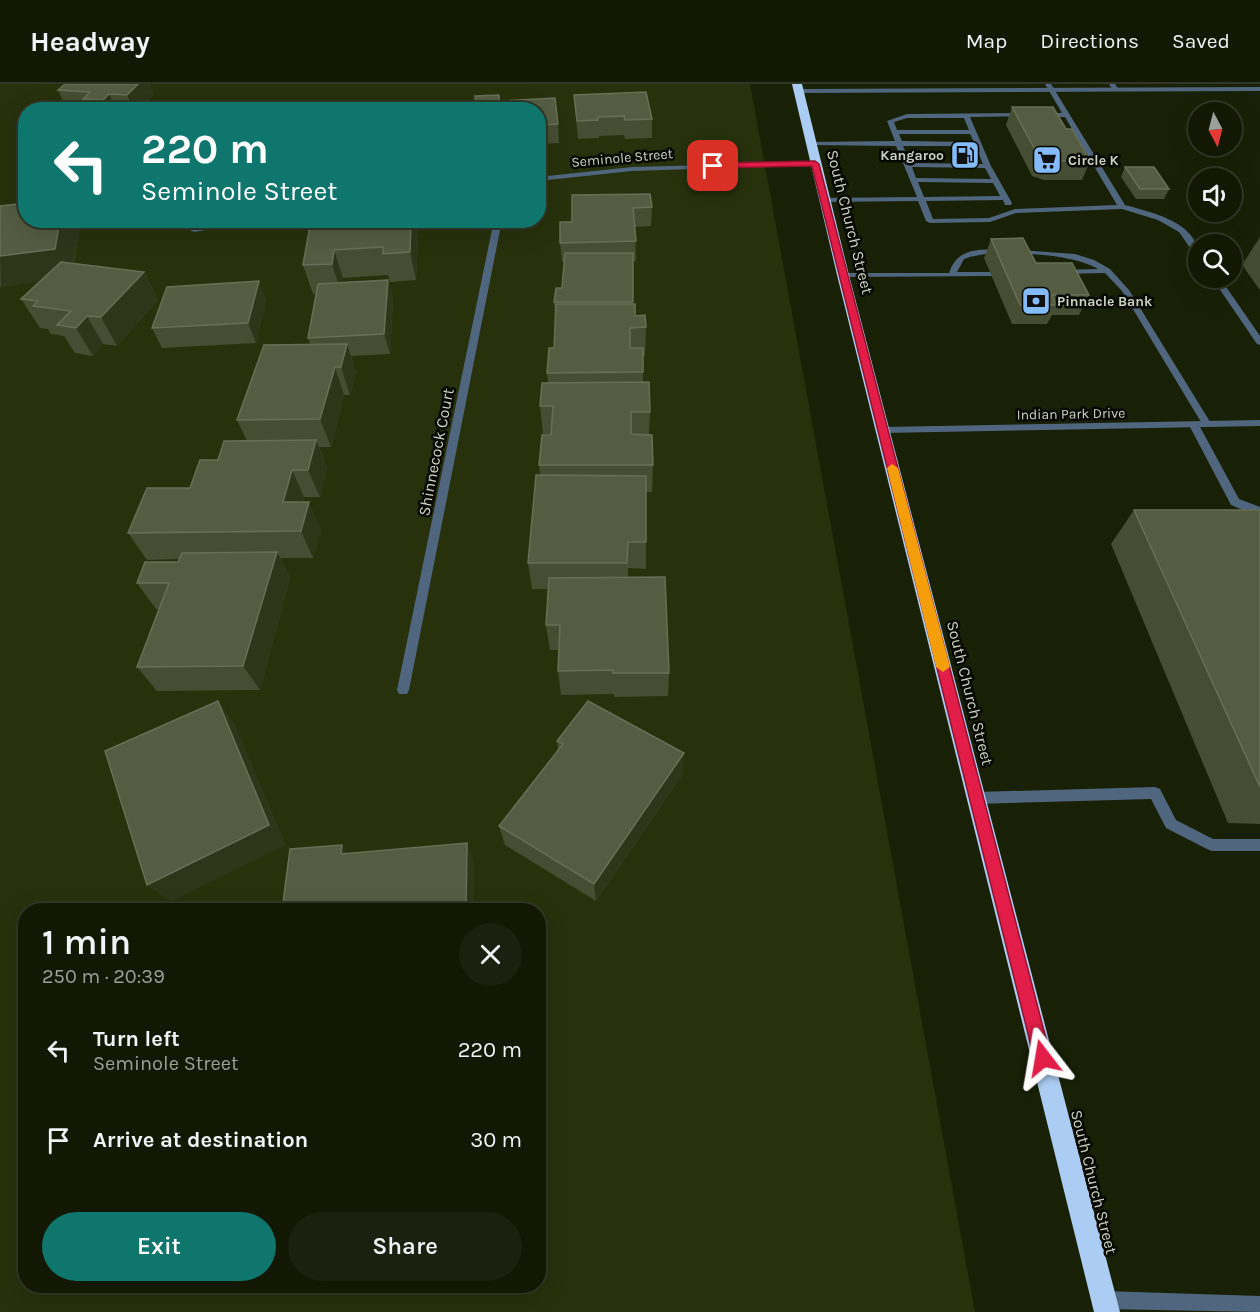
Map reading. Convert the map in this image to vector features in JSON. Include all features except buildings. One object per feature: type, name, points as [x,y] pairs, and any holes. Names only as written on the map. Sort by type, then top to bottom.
[{"type":"highway","name":"South Church Street","points":[[798,87],[815,164],[882,430],[1106,1306]]},
{"type":"street","points":[[798,87],[1260,88]]},
{"type":"street","points":[[1049,87],[1122,207]]},
{"type":"street","points":[[1066,114],[907,116],[890,121],[930,221],[990,220],[1015,211],[1122,207],[1161,218],[1182,230],[1188,239]]},
{"type":"street","points":[[966,115],[987,166],[1015,211]]},
{"type":"street","points":[[895,132],[974,132]]},
{"type":"street","points":[[811,143],[979,144]]},
{"type":"street","name":"Seminole Street","points":[[546,178],[632,169],[815,164]]},
{"type":"street","points":[[908,165],[987,166]]},
{"type":"street","points":[[914,180],[996,181]]},
{"type":"street","points":[[824,200],[1005,198]]},
{"type":"street","points":[[194,230],[207,228]]},
{"type":"street","name":"Shinnecock Court","points":[[403,690],[496,228]]},
{"type":"street","points":[[952,275],[957,262],[963,256],[981,252],[1054,253],[1082,258],[1108,271],[1125,290],[1207,425]]},
{"type":"street","points":[[1055,273],[1108,271]]},
{"type":"street","points":[[843,275],[991,274]]},
{"type":"street","points":[[1223,288],[1260,342]]},
{"type":"street","name":"Indian Park Drive","points":[[882,430],[1260,423]]},
{"type":"street","points":[[1194,425],[1235,502],[1255,508],[1260,513]]},
{"type":"street","points":[[976,798],[1155,794],[1171,824],[1212,845],[1260,845]]},
{"type":"street","points":[[1106,1306],[1260,1305]]},
{"type":"green space","points":[[0,84],[750,84],[975,1312],[0,1312]]},
{"type":"slow traffic","points":[[892,468],[943,667]]},
{"type":"place","name":"Kangaroo","points":[[965,155]]},
{"type":"place","name":"Circle K","points":[[1047,160]]},
{"type":"place","name":"Pinnacle Bank","points":[[1036,301]]},
{"type":"route","points":[[713,166],[815,164],[1043,1058]]}]
